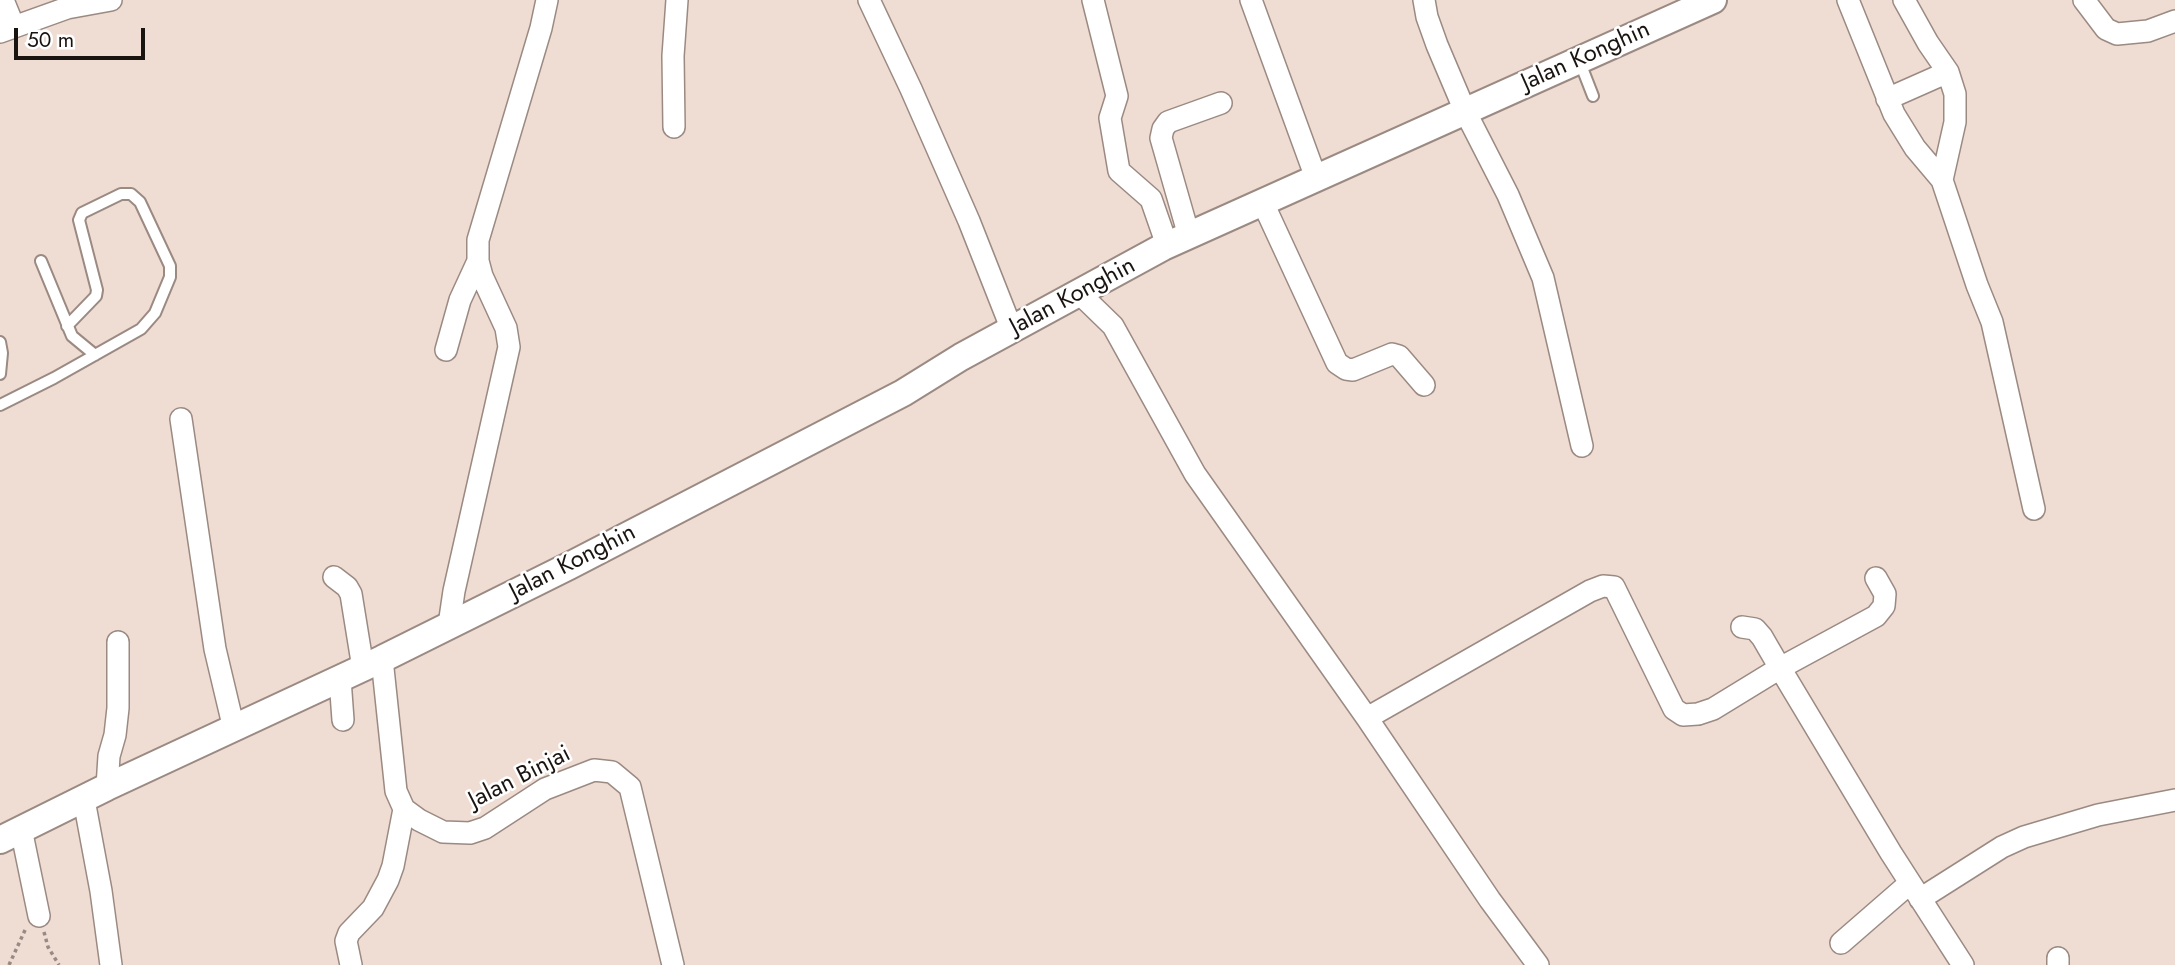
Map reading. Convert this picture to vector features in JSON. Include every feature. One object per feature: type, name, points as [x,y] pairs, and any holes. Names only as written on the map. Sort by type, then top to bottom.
[{"type":"street","points":[[3,0],[7,29],[67,8],[111,0]]},
{"type":"street","points":[[449,625],[454,591],[509,347],[506,328],[482,276],[478,261],[478,240],[538,40],[547,0]]},
{"type":"street","points":[[674,127],[673,56],[677,0]]},
{"type":"street","points":[[869,0],[911,89],[1012,330]]},
{"type":"street","points":[[1093,0],[1117,96],[1110,118],[1119,170],[1151,199],[1178,241]]},
{"type":"street","points":[[1251,0],[1316,178]]},
{"type":"street","points":[[1424,0],[1437,45],[1465,111],[1508,195],[1543,278],[1582,446]]},
{"type":"street","name":"Jalan Konghin","points":[[10,835],[362,669],[580,560],[903,393],[961,357],[1078,292],[1178,241],[1713,0]]},
{"type":"street","points":[[1848,0],[1887,99],[1915,148],[1942,180],[1992,322],[2034,509]]},
{"type":"street","points":[[1903,0],[1948,72],[1955,94],[1955,122],[1942,180]]},
{"type":"street","points":[[2084,0],[2106,29],[2117,34],[2148,31],[2175,21]]},
{"type":"street","points":[[1887,99],[1948,72]]},
{"type":"street","points":[[1178,241],[1161,138],[1163,129],[1168,122],[1221,103]]},
{"type":"street","points":[[1264,203],[1337,363],[1353,370],[1392,354],[1399,356],[1424,386]]},
{"type":"street","points":[[446,351],[460,300],[478,261]]},
{"type":"street","points":[[1078,292],[1113,326],[1195,474],[1367,718],[1490,900],[1538,965]]},
{"type":"street","points":[[181,419],[215,649],[234,729]]},
{"type":"street","points":[[334,577],[347,587],[351,594],[362,669],[396,791],[404,809],[388,880],[373,908],[349,933],[346,941],[351,965]]},
{"type":"street","points":[[1367,718],[1603,586],[1614,587],[1674,709],[1683,715],[1698,714],[1713,709],[1780,668],[1876,616],[1884,606],[1885,594],[1876,578]]},
{"type":"street","points":[[1742,627],[1755,629],[1762,637],[1915,891],[1963,965]]},
{"type":"street","points":[[107,787],[109,756],[118,708],[118,642]]},
{"type":"street","points":[[343,720],[362,669]]},
{"type":"street","name":"Jalan Binjai","points":[[404,809],[443,832],[470,833],[485,828],[545,789],[594,770],[612,772],[629,787],[673,965]]},
{"type":"street","points":[[84,800],[111,965]]},
{"type":"street","points":[[1841,943],[1915,891],[2024,837],[2098,815],[2175,800]]},
{"type":"street","points":[[10,835],[39,916]]},
{"type":"lane","points":[[1579,60],[1593,96]]},
{"type":"lane","points":[[0,405],[141,329],[155,313],[170,276],[170,267],[140,202],[131,194],[121,194],[82,213],[79,220],[97,290],[96,296],[67,326]]},
{"type":"lane","points":[[41,261],[72,336],[95,355]]},
{"type":"lane","points":[[0,342],[0,373]]},
{"type":"path","points":[[9,965],[26,928],[39,916],[48,947],[59,965]]}]
